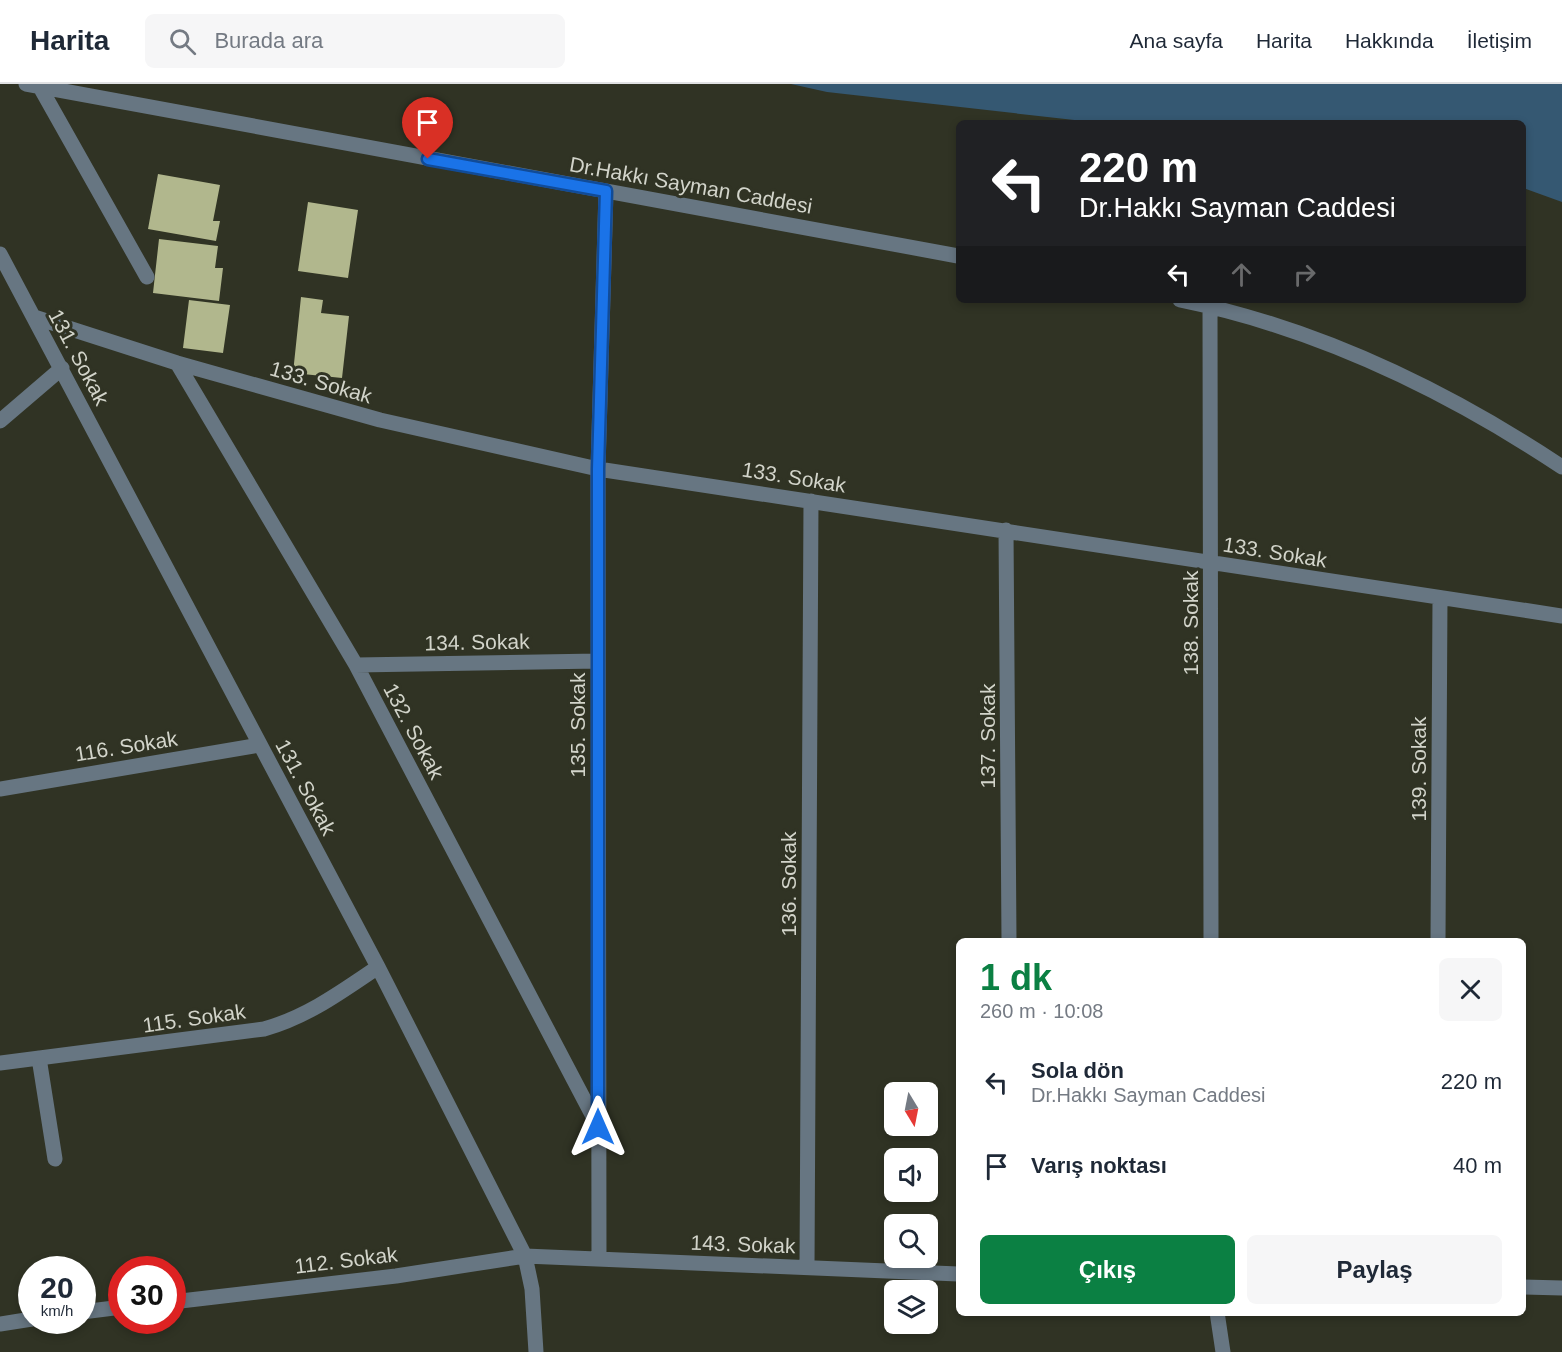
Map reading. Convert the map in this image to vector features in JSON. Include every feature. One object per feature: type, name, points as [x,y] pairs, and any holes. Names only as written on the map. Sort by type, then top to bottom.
[{"type":"street","name":"Dr.Hakkı Sayman Caddesi","points":[[33,85],[956,256]]},
{"type":"street","points":[[33,85],[147,277]]},
{"type":"street","name":"135. Sokak","points":[[599,1259],[598,469],[606,191]]},
{"type":"street","name":"131. Sokak","points":[[0,254],[378,968],[525,1256],[532,1288],[536,1352]]},
{"type":"street","points":[[1195,303],[1296,332],[1357,354],[1416,383],[1562,467]]},
{"type":"street","name":"138. Sokak","points":[[1210,306],[1211,938]]},
{"type":"street","name":"133. Sokak","points":[[34,317],[177,363],[380,420],[598,469],[1562,616]]},
{"type":"street","name":"132. Sokak","points":[[177,363],[356,665],[598,1127]]},
{"type":"street","points":[[2,416],[62,368]]},
{"type":"street","name":"136. Sokak","points":[[807,1267],[812,501]]},
{"type":"street","name":"137. Sokak","points":[[1006,530],[1009,938]]},
{"type":"street","name":"139. Sokak","points":[[1438,938],[1440,598]]},
{"type":"street","name":"134. Sokak","points":[[356,665],[598,661]]},
{"type":"street","name":"116. Sokak","points":[[0,789],[260,745]]},
{"type":"street","name":"115. Sokak","points":[[0,1063],[264,1029],[286,1023],[317,1008],[378,968]]},
{"type":"street","points":[[39,1058],[55,1159]]},
{"type":"street","name":"143. Sokak","points":[[525,1256],[956,1274]]},
{"type":"street","name":"112. Sokak","points":[[186,1300],[396,1276],[525,1256]]},
{"type":"street","points":[[1526,1287],[1562,1288]]},
{"type":"street","points":[[1218,1316],[1223,1352]]},
{"type":"street","points":[[0,1324],[18,1321]]},
{"type":"water","points":[[791,84],[1562,84],[1562,202],[1526,189],[1526,120],[1074,120],[827,92]]},
{"type":"building","points":[[158,174],[220,185],[213,221],[220,221],[216,241],[148,229]]},
{"type":"building","points":[[308,202],[358,210],[348,278],[298,271]]},
{"type":"building","points":[[159,239],[218,246],[215,268],[223,268],[219,301],[153,293]]},
{"type":"building","points":[[301,297],[323,300],[321,313],[349,316],[342,378],[293,373]]},
{"type":"building","points":[[189,300],[230,305],[223,353],[183,348]]},
{"type":"route","points":[[428,159],[606,191],[598,469],[598,1127]]}]
